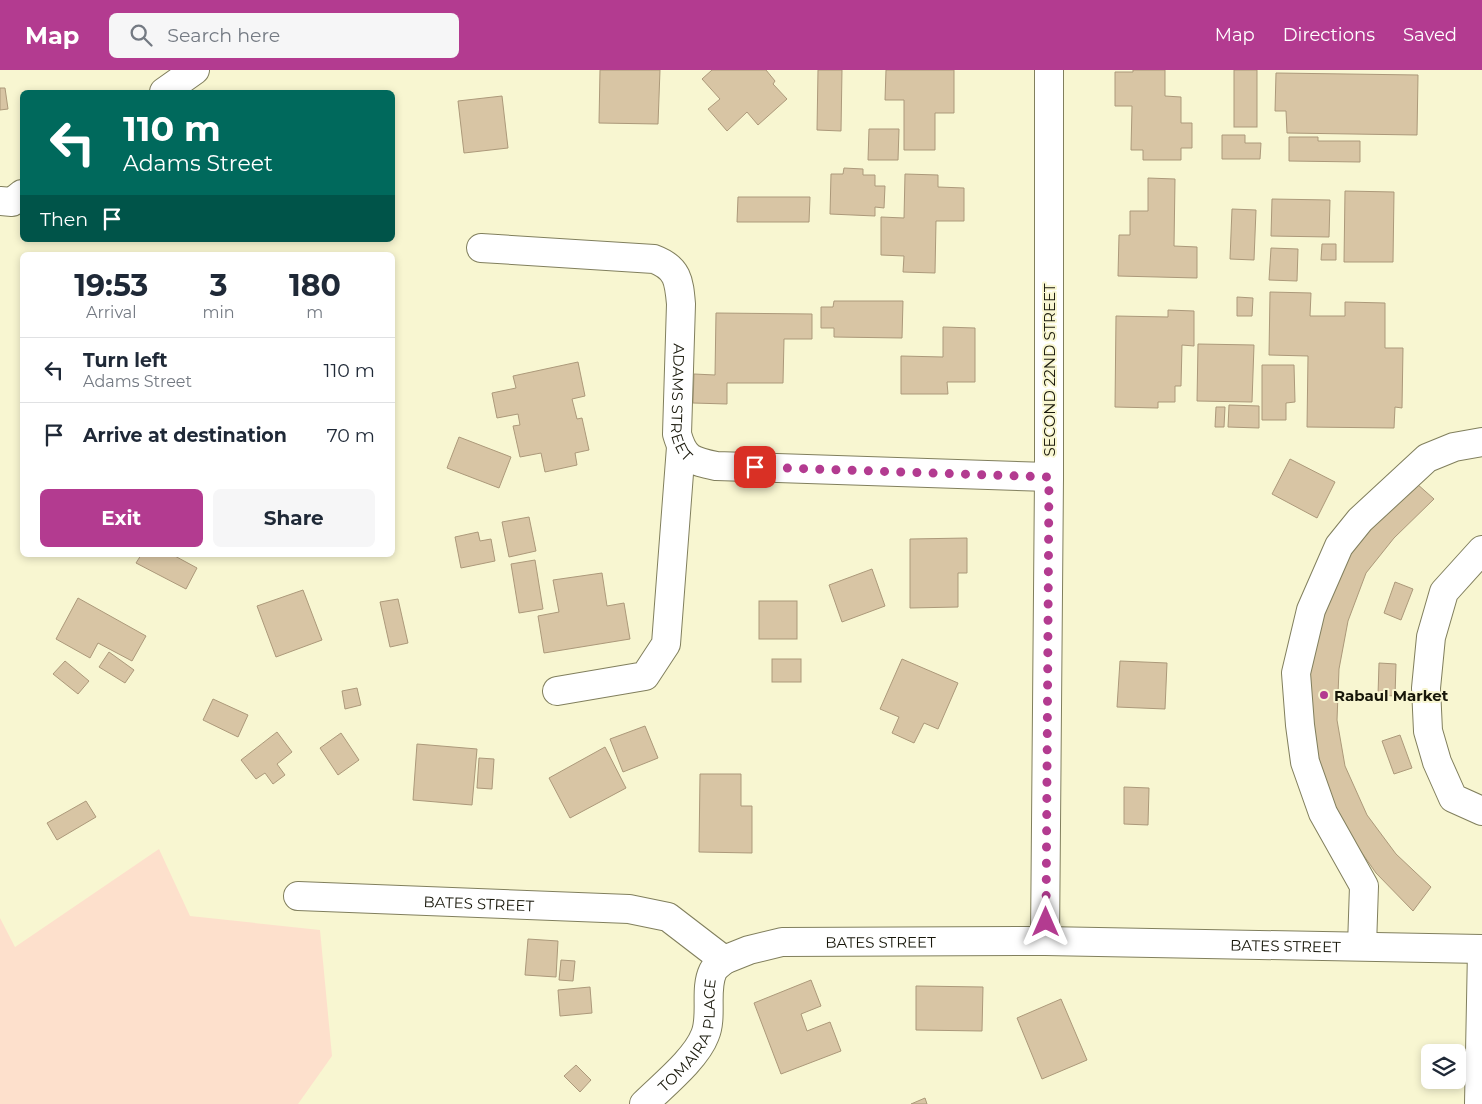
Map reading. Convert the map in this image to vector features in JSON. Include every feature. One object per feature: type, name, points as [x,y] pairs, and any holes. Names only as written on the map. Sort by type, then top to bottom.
[{"type":"street","points":[[167,90],[195,70]]},
{"type":"street","name":"SECOND 22ND STREET","points":[[1046,941],[1049,70]]},
{"type":"street","points":[[0,201],[12,202],[20,196]]},
{"type":"street","name":"ADAMS STREET","points":[[481,248],[654,258],[670,268],[679,284],[681,304],[677,434],[681,447],[686,455],[692,459],[716,466],[1049,477]]},
{"type":"street","points":[[1362,946],[1364,886],[1323,813],[1305,762],[1296,673],[1311,610],[1339,546],[1360,520],[1427,458],[1454,447],[1482,442]]},
{"type":"street","points":[[557,690],[645,676],[666,644],[681,447]]},
{"type":"street","points":[[1482,550],[1444,592],[1431,637],[1426,688],[1428,731],[1437,762],[1453,798],[1482,811]]},
{"type":"street","name":"BATES STREET","points":[[298,896],[629,910],[668,918],[724,960],[749,950],[782,942],[1046,941],[1362,946],[1482,950]]},
{"type":"street","points":[[1479,1104],[1482,950]]},
{"type":"street","name":"TOMAIRA PLACE","points":[[644,1104],[700,1046],[706,1034],[711,980],[714,969],[724,960]]},
{"type":"shaded area","points":[[159,849],[190,916],[320,930],[332,1056],[298,1104],[0,1104],[0,918],[15,947]]},
{"type":"building","points":[[600,70],[660,70],[658,124],[599,123]]},
{"type":"building","points":[[712,70],[766,70],[775,81],[773,84],[787,99],[758,125],[747,112],[727,131],[708,109],[720,99],[702,79]]},
{"type":"building","points":[[818,70],[842,70],[841,131],[817,130]]},
{"type":"building","points":[[886,70],[954,70],[954,113],[935,113],[935,150],[904,150],[904,100],[885,100]]},
{"type":"building","points":[[1133,70],[1165,70],[1165,96],[1181,97],[1181,123],[1192,123],[1192,148],[1181,148],[1181,160],[1143,160],[1143,150],[1131,150],[1132,106],[1115,106],[1115,72],[1133,72]]},
{"type":"building","points":[[1234,70],[1257,70],[1257,127],[1234,127]]},
{"type":"building","points":[[1276,73],[1418,75],[1417,135],[1287,133],[1286,111],[1275,111]]},
{"type":"building","points":[[0,88],[5,88],[8,109],[0,110]]},
{"type":"building","points":[[502,96],[508,148],[464,153],[458,101]]},
{"type":"building","points":[[869,129],[899,129],[898,160],[868,160]]},
{"type":"building","points":[[1222,135],[1245,135],[1245,143],[1261,143],[1260,159],[1222,159]]},
{"type":"building","points":[[1289,137],[1318,137],[1318,141],[1360,141],[1360,162],[1289,161]]},
{"type":"building","points":[[844,168],[863,169],[863,175],[875,175],[875,186],[885,186],[884,208],[875,207],[875,216],[830,214],[831,174],[843,174]]},
{"type":"building","points":[[905,174],[938,175],[938,187],[964,188],[964,221],[936,221],[935,273],[903,272],[904,256],[881,255],[881,217],[904,218]]},
{"type":"building","points":[[1148,178],[1175,179],[1174,246],[1197,247],[1197,278],[1118,276],[1119,235],[1130,235],[1130,211],[1148,211]]},
{"type":"building","points":[[1345,191],[1394,192],[1393,262],[1344,262]]},
{"type":"building","points":[[738,197],[810,197],[809,222],[737,222]]},
{"type":"building","points":[[1272,199],[1330,200],[1329,237],[1271,236]]},
{"type":"building","points":[[1232,209],[1256,210],[1254,260],[1230,259]]},
{"type":"building","points":[[1322,244],[1336,244],[1336,260],[1321,260]]},
{"type":"building","points":[[1271,248],[1298,249],[1297,281],[1269,280]]},
{"type":"building","points":[[1270,292],[1311,293],[1310,316],[1345,316],[1345,302],[1385,303],[1385,348],[1403,348],[1402,408],[1395,407],[1394,428],[1307,427],[1308,356],[1269,355]]},
{"type":"building","points":[[1237,297],[1253,298],[1252,316],[1237,316]]},
{"type":"building","points":[[834,301],[903,301],[902,338],[834,337],[834,328],[821,328],[821,307],[833,307]]},
{"type":"building","points":[[1168,310],[1194,311],[1194,346],[1182,345],[1181,386],[1175,386],[1175,402],[1158,402],[1158,408],[1115,407],[1116,316],[1168,317]]},
{"type":"building","points":[[716,313],[812,314],[812,339],[784,339],[783,383],[727,383],[727,404],[693,403],[694,374],[715,375]]},
{"type":"building","points":[[943,327],[975,328],[975,382],[947,382],[948,394],[901,394],[901,356],[943,357]]},
{"type":"building","points":[[1198,344],[1254,345],[1252,402],[1197,401]]},
{"type":"building","points":[[578,362],[585,396],[572,399],[577,419],[582,418],[589,450],[575,453],[577,465],[545,472],[541,453],[520,457],[513,426],[520,425],[518,414],[497,418],[492,393],[516,388],[513,376]]},
{"type":"building","points":[[1262,365],[1294,365],[1295,402],[1286,403],[1286,420],[1262,420]]},
{"type":"building","points":[[1229,405],[1259,406],[1259,428],[1228,427]]},
{"type":"building","points":[[1216,407],[1225,407],[1224,427],[1215,427]]},
{"type":"building","points":[[459,437],[511,457],[499,488],[447,468]]},
{"type":"building","points":[[1290,459],[1335,482],[1317,518],[1272,494]]},
{"type":"building","name":"Rabaul Market","points":[[1416,483],[1434,499],[1394,538],[1366,573],[1348,621],[1339,669],[1337,720],[1345,766],[1367,815],[1396,854],[1431,887],[1413,911],[1376,873],[1343,826],[1323,776],[1310,720],[1310,664],[1322,608],[1348,557],[1380,512]]},
{"type":"building","points":[[529,517],[536,551],[509,557],[502,522]]},
{"type":"building","points":[[478,532],[480,541],[491,539],[495,561],[461,568],[455,537]]},
{"type":"building","points":[[967,538],[967,573],[958,573],[958,607],[910,608],[910,539]]},
{"type":"building","points":[[140,557],[177,557],[197,568],[186,589],[136,563]]},
{"type":"building","points":[[535,560],[543,609],[519,613],[511,564]]},
{"type":"building","points":[[872,569],[885,606],[842,622],[829,585]]},
{"type":"building","points":[[602,573],[607,606],[624,603],[630,639],[544,653],[538,616],[559,612],[553,580]]},
{"type":"building","points":[[1395,582],[1413,589],[1401,620],[1384,613]]},
{"type":"building","points":[[303,590],[322,640],[276,657],[257,606]]},
{"type":"building","points":[[78,598],[146,636],[132,661],[98,643],[90,658],[56,639]]},
{"type":"building","points":[[398,599],[408,643],[390,647],[380,602]]},
{"type":"building","points":[[759,601],[797,601],[797,639],[759,639]]},
{"type":"building","points":[[109,652],[134,670],[125,683],[99,667]]},
{"type":"building","points":[[772,659],[801,659],[801,682],[772,682]]},
{"type":"building","points":[[902,659],[958,683],[938,729],[924,723],[914,743],[892,733],[899,717],[880,709]]},
{"type":"building","points":[[65,661],[89,681],[78,694],[53,674]]},
{"type":"building","points":[[1120,661],[1167,663],[1165,709],[1117,707]]},
{"type":"building","points":[[1379,663],[1396,664],[1395,696],[1378,695]]},
{"type":"building","points":[[357,688],[361,705],[345,709],[342,691]]},
{"type":"building","points":[[213,699],[248,715],[238,737],[203,720]]},
{"type":"building","points":[[645,726],[658,758],[623,772],[610,739]]},
{"type":"building","points":[[277,732],[292,752],[277,764],[285,775],[273,784],[265,773],[256,779],[241,760]]},
{"type":"building","points":[[341,733],[359,760],[338,775],[320,748]]},
{"type":"building","points":[[1400,735],[1412,768],[1394,774],[1382,741]]},
{"type":"building","points":[[417,744],[477,749],[472,805],[413,800]]},
{"type":"building","points":[[605,747],[626,788],[570,818],[549,778]]},
{"type":"building","points":[[479,758],[494,759],[492,789],[477,788]]},
{"type":"building","points":[[700,774],[741,774],[741,806],[752,806],[752,853],[699,852]]},
{"type":"building","points":[[1124,787],[1149,788],[1148,825],[1124,824]]},
{"type":"building","points":[[86,801],[96,817],[57,840],[47,823]]},
{"type":"building","points":[[528,939],[558,941],[556,977],[525,975]]},
{"type":"building","points":[[561,960],[575,961],[573,981],[559,980]]},
{"type":"building","points":[[811,980],[821,1006],[801,1014],[807,1031],[830,1022],[841,1051],[781,1074],[754,1003]]},
{"type":"building","points":[[916,986],[983,987],[982,1031],[916,1030]]},
{"type":"building","points":[[590,987],[592,1013],[560,1016],[558,990]]},
{"type":"building","points":[[1061,999],[1087,1060],[1042,1079],[1017,1018]]},
{"type":"building","points":[[576,1065],[591,1080],[580,1092],[564,1076]]},
{"type":"building","points":[[925,1098],[927,1104],[911,1104]]},
{"type":"place","name":"Rabaul Market","points":[[1324,695]]},
{"type":"route","points":[[755,467],[1049,477],[1046,922]]}]
